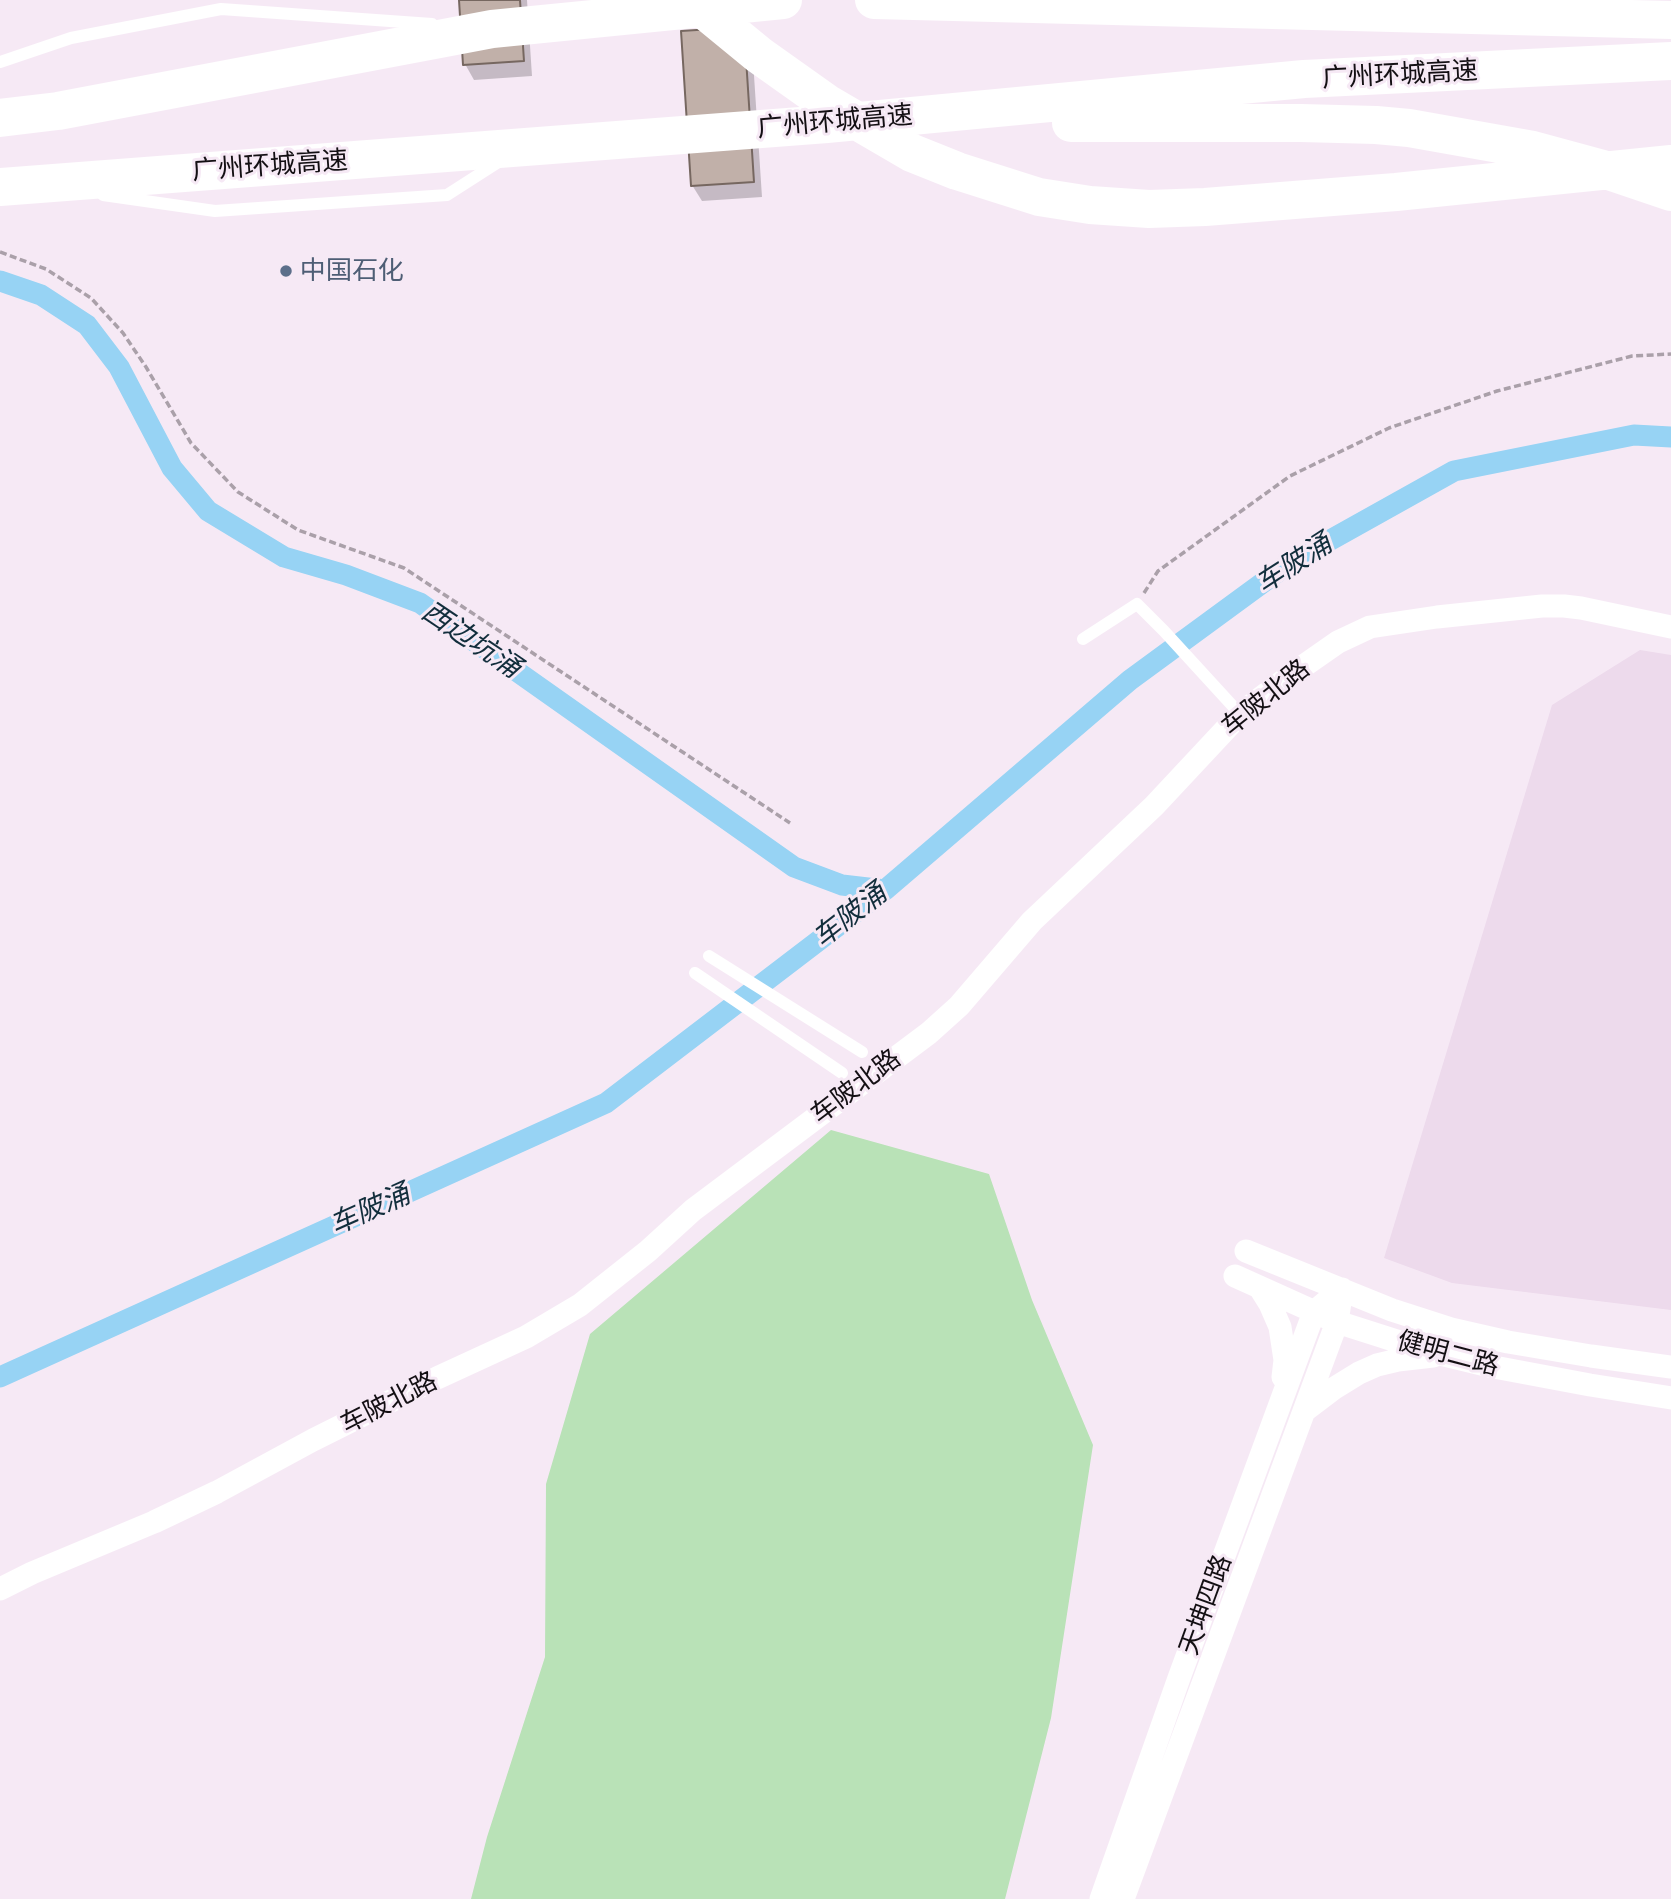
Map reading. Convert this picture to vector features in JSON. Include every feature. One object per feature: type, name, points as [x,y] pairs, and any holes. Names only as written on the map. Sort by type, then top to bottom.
[{"type":"highway","points":[[692,0],[759,55],[828,104],[912,153],[957,171],[1039,197],[1090,205],[1149,209],[1205,207],[1396,192],[1671,164]]},
{"type":"highway","points":[[0,118],[58,111],[492,29],[783,0]]},
{"type":"highway","points":[[874,0],[1671,20]]},
{"type":"highway","points":[[1227,0],[1295,11]]},
{"type":"highway","name":"广州环城高速","points":[[9,187],[827,124],[1304,79],[1671,61]]},
{"type":"highway","points":[[0,91],[155,91]]},
{"type":"highway","points":[[827,124],[1376,125],[1448,134],[1533,150],[1603,169],[1671,192]]},
{"type":"street","name":"车陂北路","points":[[0,1589],[217,1492],[313,1440],[526,1337],[580,1305],[648,1251],[693,1210],[929,1033],[984,978],[1032,921],[1154,806],[1240,714],[1338,642],[1370,627],[1542,606],[1581,608],[1671,627]]},
{"type":"street","name":"健明二路","points":[[1246,1251],[1392,1310],[1451,1329],[1549,1349],[1671,1367]]},
{"type":"street","name":"健明二路","points":[[1234,1276],[1338,1322],[1445,1355],[1590,1385],[1671,1398]]},
{"type":"street","points":[[1260,1287],[1280,1327],[1283,1342],[1285,1360],[1281,1401]]},
{"type":"street","points":[[1314,1312],[1342,1289]]},
{"type":"street","name":"天坤四路","points":[[1123,1899],[1338,1322],[1342,1289]]},
{"type":"street","name":"天坤四路","points":[[1101,1899],[1314,1312]]},
{"type":"street","points":[[1304,1411],[1351,1378],[1377,1365],[1445,1355]]},
{"type":"lane","points":[[0,62],[71,38],[221,9],[492,29]]},
{"type":"lane","points":[[1083,639],[1137,604],[1240,714]]},
{"type":"lane","points":[[709,956],[862,1052]]},
{"type":"lane","points":[[695,973],[842,1073]]},
{"type":"lane","points":[[1234,1276],[1246,1251]]},
{"type":"path","points":[[0,252],[46,270],[91,298],[123,332],[191,443],[238,492],[298,530],[404,568],[790,823]]},
{"type":"path","points":[[1137,604],[1158,571],[1290,476],[1389,428],[1497,391],[1632,356],[1671,354]]},
{"type":"shaded area","points":[[1640,650],[1671,655],[1671,1310],[1452,1283],[1384,1258],[1552,705]]},
{"type":"green space","points":[[831,1130],[989,1174],[1032,1300],[1093,1445],[1051,1718],[1005,1899],[471,1899],[487,1837],[545,1657],[546,1484],[590,1334]]},
{"type":"building","points":[[459,0],[520,0],[524,61],[463,65]]},
{"type":"building","points":[[744,27],[754,182],[691,186],[681,31]]},
{"type":"waterway","name":"西边坑涌","points":[[0,281],[41,295],[87,325],[119,367],[172,468],[208,511],[284,557],[346,575],[420,603],[794,867],[842,885],[885,890]]},
{"type":"waterway","name":"车陂涌","points":[[0,1377],[606,1103],[885,890],[1130,680],[1291,562],[1454,471],[1634,435],[1671,437]]},
{"type":"place","name":"中国石化","points":[[286,271]]}]
